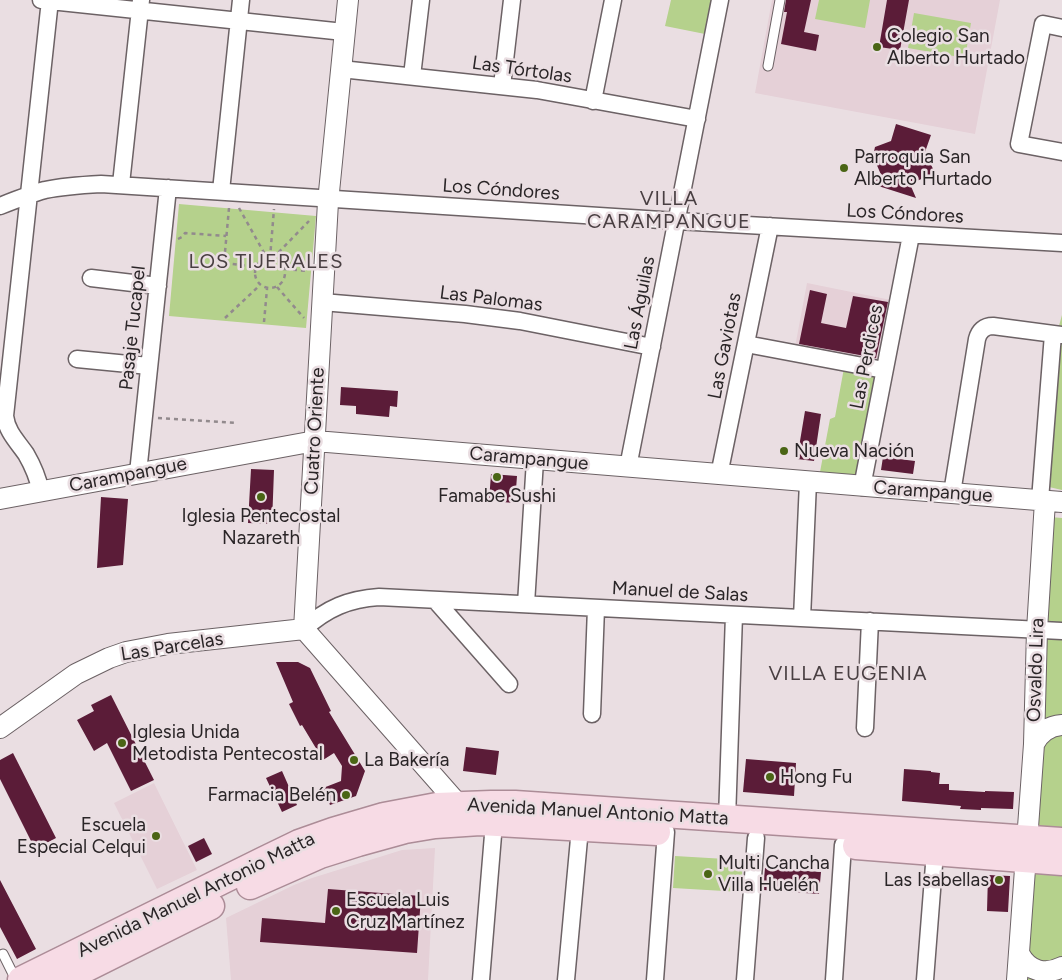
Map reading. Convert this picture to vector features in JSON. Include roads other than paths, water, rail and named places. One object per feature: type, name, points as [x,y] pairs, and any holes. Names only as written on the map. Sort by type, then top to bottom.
[{"type":"main road","name":"Avenida Manuel Antonio Matta","points":[[21,980],[299,843],[384,816],[429,807],[458,804],[515,804],[726,819],[1027,850],[1062,862]]},
{"type":"main road","points":[[458,804],[469,815],[487,822]]},
{"type":"main road","name":"Avenida Manuel Antonio Matta","points":[[63,980],[262,880],[320,855],[416,828],[452,823],[487,822],[756,838],[935,852],[1027,850],[1062,841]]},
{"type":"street","points":[[41,492],[34,470],[8,430],[4,416],[29,195],[47,0],[141,5],[239,21],[344,32]]},
{"type":"street","points":[[225,192],[241,0]]},
{"type":"street","name":"Cuatro Oriente","points":[[304,629],[328,200],[348,0]]},
{"type":"street","points":[[412,76],[421,0]]},
{"type":"street","points":[[502,86],[512,0]]},
{"type":"street","points":[[593,101],[612,0]]},
{"type":"street","name":"Las Águilas","points":[[628,467],[720,0]]},
{"type":"street","points":[[121,184],[141,5]]},
{"type":"street","points":[[1062,28],[1043,24],[1019,144],[1062,152]]},
{"type":"street","name":"Las Tórtolas","points":[[341,69],[536,90],[697,119]]},
{"type":"street","name":"Los Cóndores","points":[[0,206],[46,190],[81,185],[121,184],[328,200],[1062,243]]},
{"type":"street","name":"Pasaje Tucapel","points":[[138,474],[168,188]]},
{"type":"street","name":"Las Gaviotas","points":[[719,475],[770,226]]},
{"type":"street","name":"Las Perdices","points":[[862,486],[911,235]]},
{"type":"street","points":[[90,278],[158,286]]},
{"type":"street","name":"Las Palomas","points":[[322,302],[465,314],[512,320],[652,347]]},
{"type":"street","points":[[952,494],[977,339],[982,329],[993,326],[1058,335],[1049,501]]},
{"type":"street","points":[[746,344],[884,370]]},
{"type":"street","points":[[77,359],[149,366]]},
{"type":"street","name":"Carampangue","points":[[0,499],[315,441],[1049,501]]},
{"type":"street","points":[[526,604],[535,460]]},
{"type":"street","points":[[802,618],[808,482]]},
{"type":"street","name":"Osvaldo Lira","points":[[1017,980],[1034,744],[1037,630],[1049,501]]},
{"type":"street","name":"Manuel de Salas","points":[[304,629],[329,610],[355,600],[379,597],[1062,631]]},
{"type":"street","points":[[435,600],[509,684]]},
{"type":"street","points":[[592,714],[596,608]]},
{"type":"street","points":[[726,819],[734,615]]},
{"type":"street","points":[[865,728],[870,622]]},
{"type":"street","points":[[304,629],[458,804]]},
{"type":"street","name":"Las Parcelas","points":[[0,728],[76,674],[126,652],[168,644],[304,629]]},
{"type":"street","points":[[1034,744],[1046,729],[1062,725]]},
{"type":"street","points":[[481,980],[487,822]]},
{"type":"street","points":[[566,980],[580,828]]},
{"type":"street","points":[[655,980],[666,832]]},
{"type":"street","points":[[745,980],[756,838]]},
{"type":"street","points":[[834,980],[843,845]]},
{"type":"street","points":[[925,980],[935,852]]},
{"type":"street","points":[[1020,955],[1026,964],[1037,970],[1048,972],[1062,967]]},
{"type":"lane","points":[[768,66],[780,0]]},
{"type":"lane","points":[[3,954],[16,980]]},
{"type":"place","name":"Colegio San Alberto Hurtado","points":[[877,47]]},
{"type":"place","name":"Parroquia San Alberto Hurtado","points":[[844,168]]},
{"type":"place","name":"Nueva Nación","points":[[784,451]]},
{"type":"place","name":"Famabe Sushi","points":[[497,477]]},
{"type":"place","name":"Iglesia Pentecostal Nazareth","points":[[261,497]]},
{"type":"place","name":"Iglesia Unida Metodista Pentecostal","points":[[122,743]]},
{"type":"place","name":"La Bakería","points":[[354,760]]},
{"type":"place","name":"Hong Fu","points":[[770,777]]},
{"type":"place","name":"Farmacia Belén","points":[[346,795]]},
{"type":"place","name":"Escuela Especial Celqui","points":[[156,836]]},
{"type":"place","name":"Multi Cancha Villa Huelén","points":[[708,874]]},
{"type":"place","name":"Las Isabellas","points":[[999,880]]},
{"type":"place","name":"Escuela Luis Cruz Martínez","points":[[336,911]]},
{"type":"district","name":"VILLA CARAMPANGUE","points":[[669,210]]},
{"type":"district","name":"LOS TIJERALES","points":[[266,262]]},
{"type":"district","name":"VILLA EUGENIA","points":[[848,674]]}]
